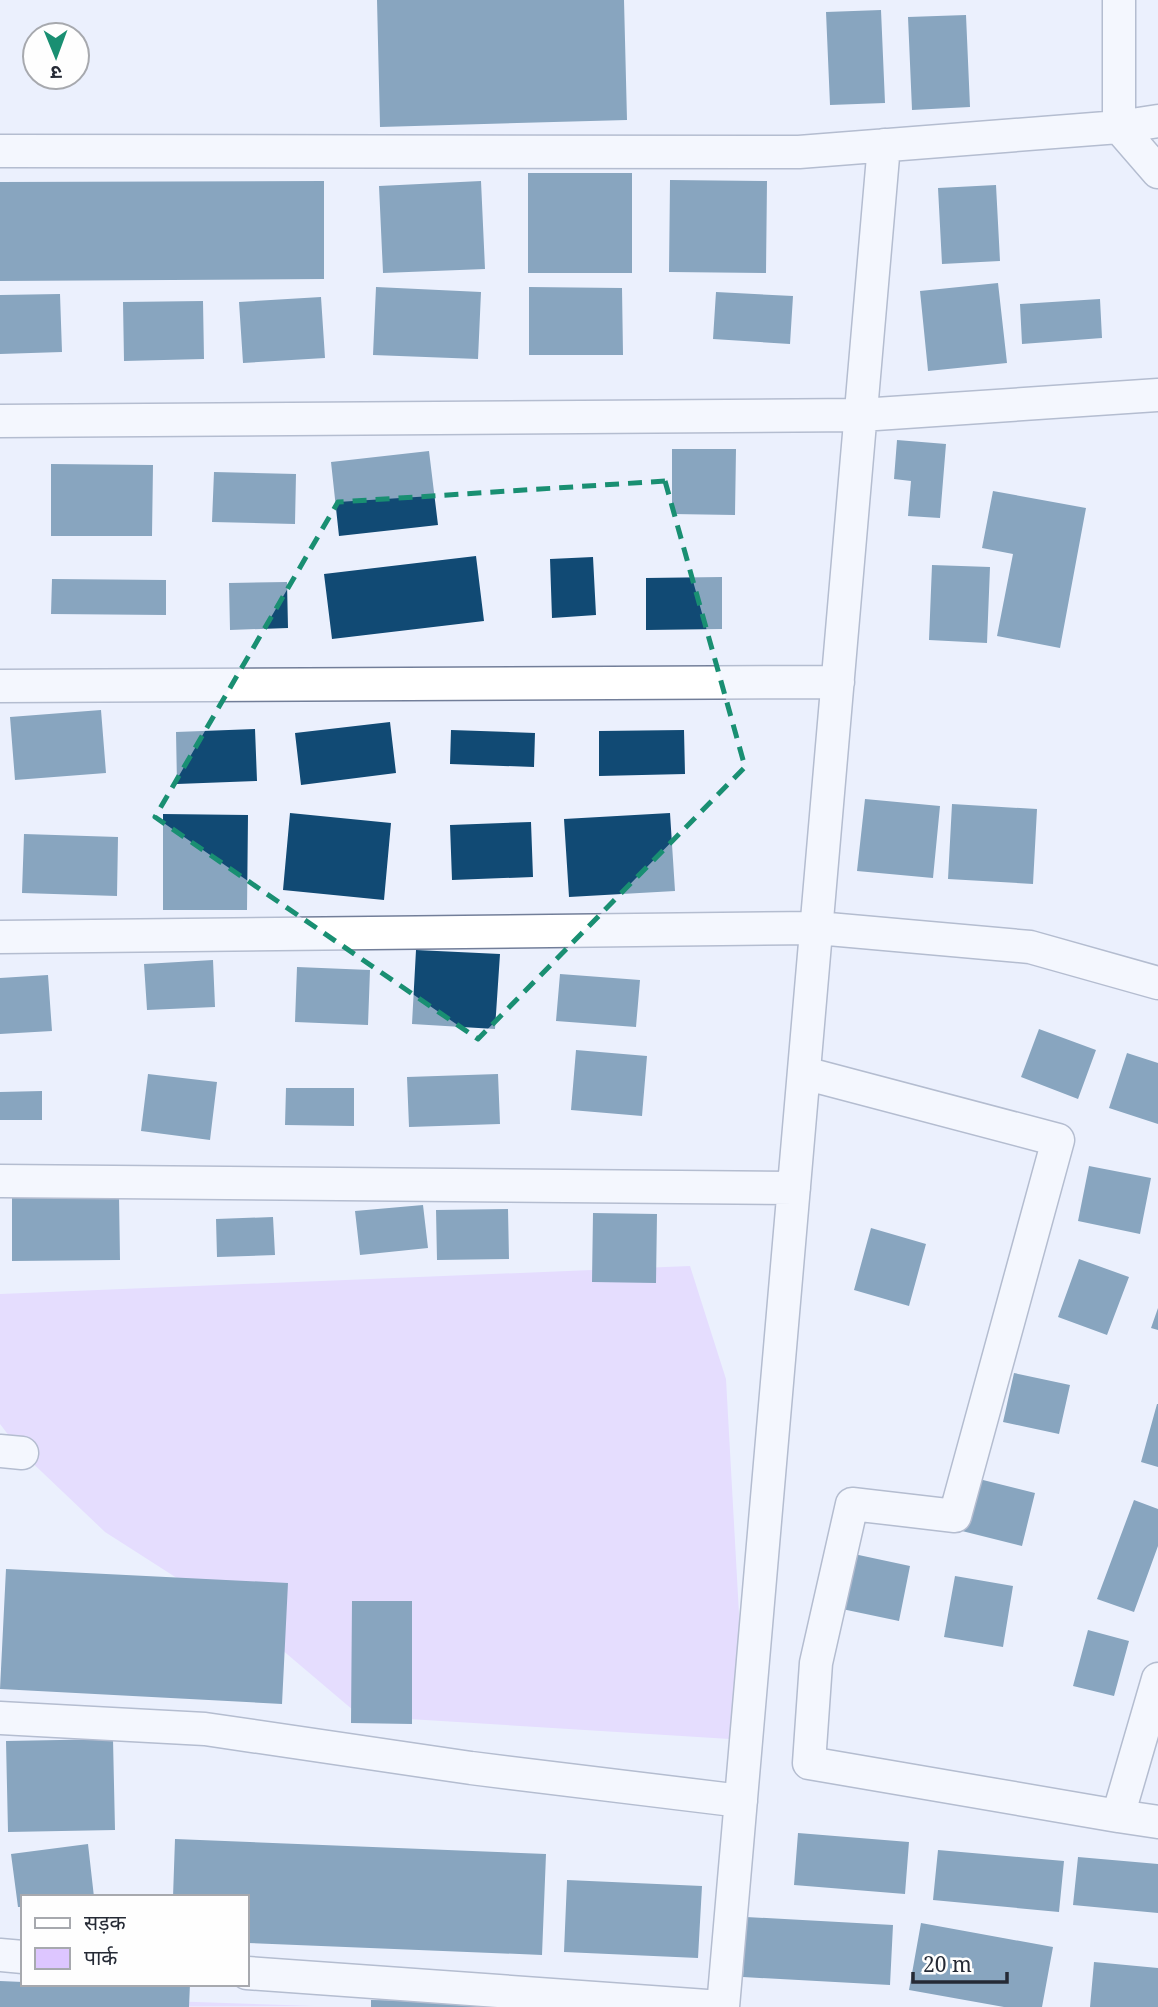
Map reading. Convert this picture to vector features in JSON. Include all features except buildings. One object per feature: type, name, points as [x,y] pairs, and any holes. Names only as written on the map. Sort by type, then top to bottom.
[{"type":"street","points":[[1119,0],[1119,127],[1158,172]]},
{"type":"street","points":[[0,151],[799,152],[1119,127],[1158,121]]},
{"type":"street","points":[[248,1973],[722,2007],[884,145]]},
{"type":"street","points":[[0,421],[860,415],[1158,395]]},
{"type":"street","points":[[0,686],[838,682]]},
{"type":"street","points":[[0,937],[817,929],[1030,947],[1158,983]]},
{"type":"street","points":[[804,1073],[1058,1140],[955,1516],[852,1504],[817,1663],[809,1763],[1158,1822]]},
{"type":"street","points":[[0,1181],[794,1188]]},
{"type":"street","points":[[1118,1816],[1158,1679]]},
{"type":"street","points":[[0,1718],[205,1729],[471,1769],[741,1801]]},
{"type":"street","points":[[0,1955],[21,1957]]},
{"type":"highlighted area","points":[[665,481],[745,767],[478,1039],[155,817],[338,502]]},
{"type":"green space","points":[[690,1266],[726,1379],[746,1740],[360,1716],[261,1632],[105,1532],[22,1453],[0,1424],[0,1294]]},
{"type":"green space","points":[[166,2001],[315,2006],[0,2007]]}]
